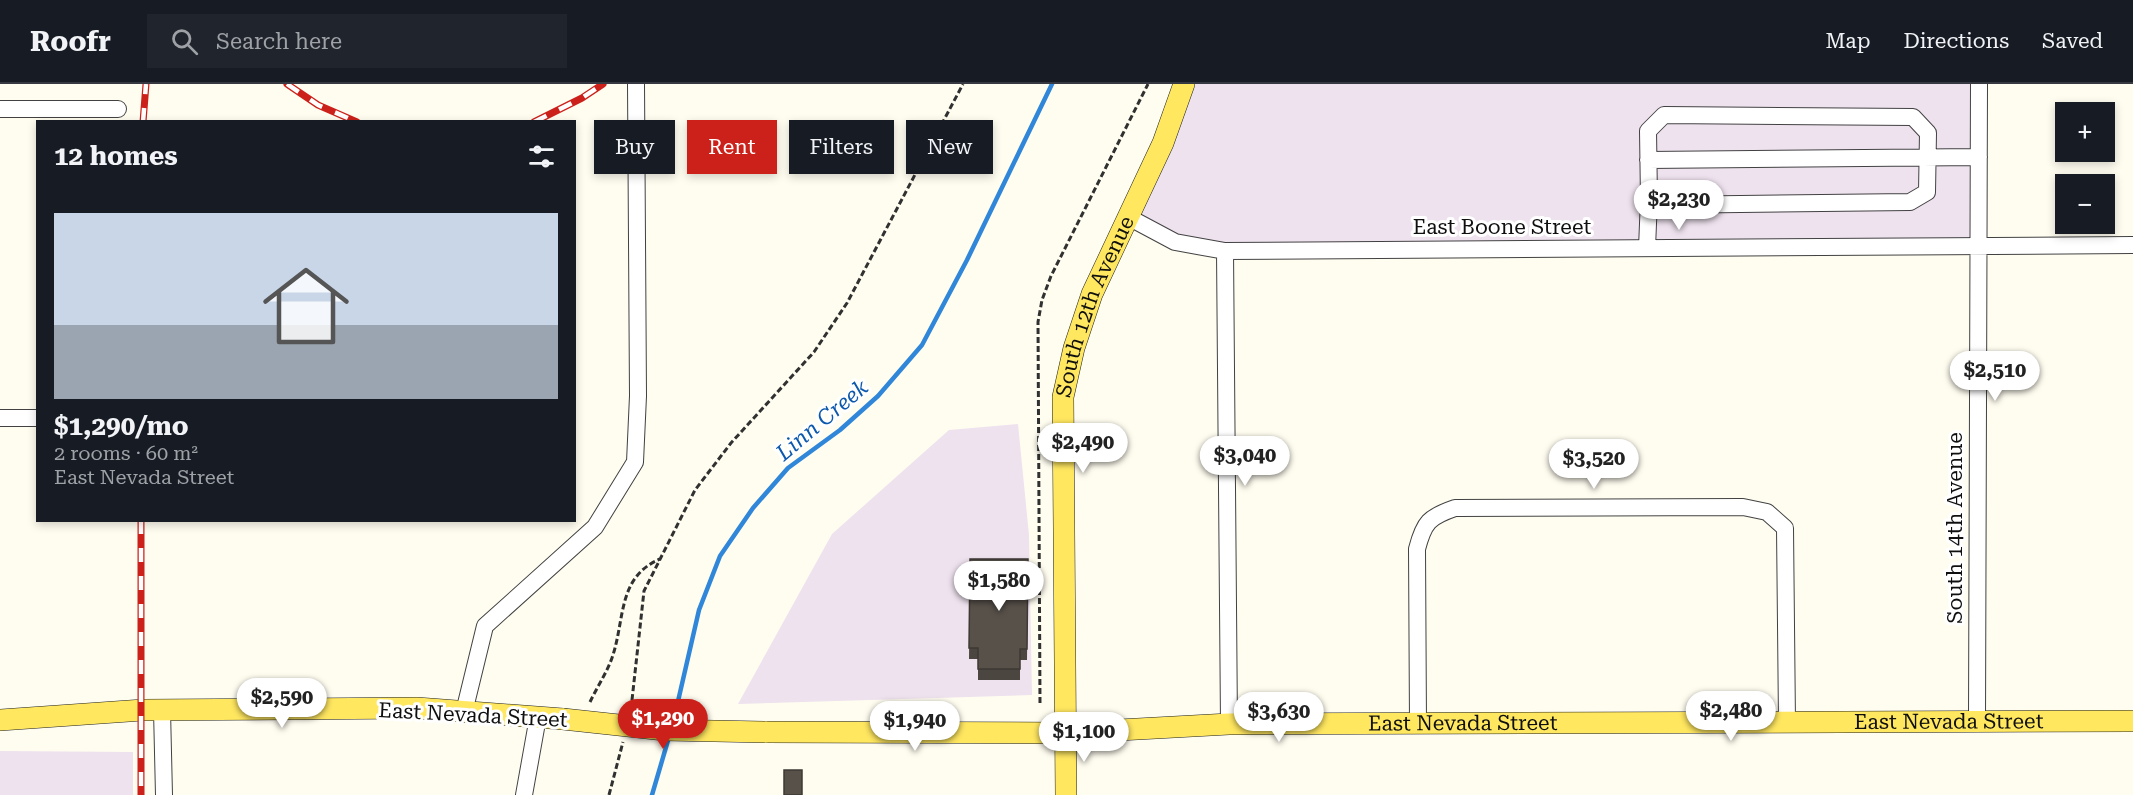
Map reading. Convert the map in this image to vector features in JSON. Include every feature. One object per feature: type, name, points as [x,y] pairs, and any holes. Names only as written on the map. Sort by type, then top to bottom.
[{"type":"main road","name":"South 12th Avenue","points":[[1065,795],[1063,397],[1074,348],[1092,294],[1130,218],[1163,142],[1184,84]]},
{"type":"main road","name":"East Nevada Street","points":[[0,720],[46,714],[162,710],[417,708],[563,719],[665,730],[1064,733],[1229,724],[2133,721]]},
{"type":"street","points":[[464,712],[485,626],[595,526],[635,462],[638,396],[636,84]]},
{"type":"street","name":"South 14th Avenue","points":[[1977,720],[1979,84]]},
{"type":"street","points":[[0,109],[118,109]]},
{"type":"street","points":[[1647,248],[1648,131],[1664,115],[1913,117],[1928,133],[1927,192],[1910,202],[1661,205],[1649,199]]},
{"type":"street","points":[[1648,160],[1979,157]]},
{"type":"street","name":"East Boone Street","points":[[1130,218],[1175,242],[1226,251],[2133,245]]},
{"type":"street","points":[[1226,251],[1229,724]]},
{"type":"street","points":[[0,418],[36,418]]},
{"type":"street","points":[[1418,724],[1417,549],[1423,527],[1437,515],[1455,508],[1743,507],[1767,512],[1785,528],[1787,723]]},
{"type":"street","points":[[162,710],[164,795]]},
{"type":"street","points":[[524,795],[538,717]]},
{"type":"path","points":[[630,718],[644,591],[695,490],[731,443],[814,352],[847,303],[963,84]]},
{"type":"path","points":[[590,702],[613,657],[629,584],[648,564],[660,559]]},
{"type":"path","points":[[609,795],[624,737]]},
{"type":"shaded area","points":[[1184,84],[1979,84],[1978,246],[1225,251],[1130,218]]},
{"type":"shaded area","points":[[1018,424],[1029,535],[1032,695],[738,704],[832,534],[949,430]]},
{"type":"shaded area","points":[[0,751],[133,752],[133,795],[0,795]]},
{"type":"building","points":[[970,559],[1028,559],[1027,649],[1020,649],[1020,669],[978,669],[978,648],[969,648]]},
{"type":"building","points":[[784,770],[802,770],[802,795],[784,795]]},
{"type":"waterway","name":"Linn Creek","points":[[673,723],[699,610],[720,556],[753,508],[788,468],[840,430],[878,396],[922,345],[967,260],[1052,84]]},
{"type":"waterway","name":"Linn Creek","points":[[652,795],[669,737]]},
{"type":"railway","points":[[143,120],[146,84]]},
{"type":"railway","points":[[287,84],[318,105],[352,120]]},
{"type":"railway","points":[[538,120],[582,98],[603,84]]},
{"type":"railway","points":[[141,522],[141,795]]}]
